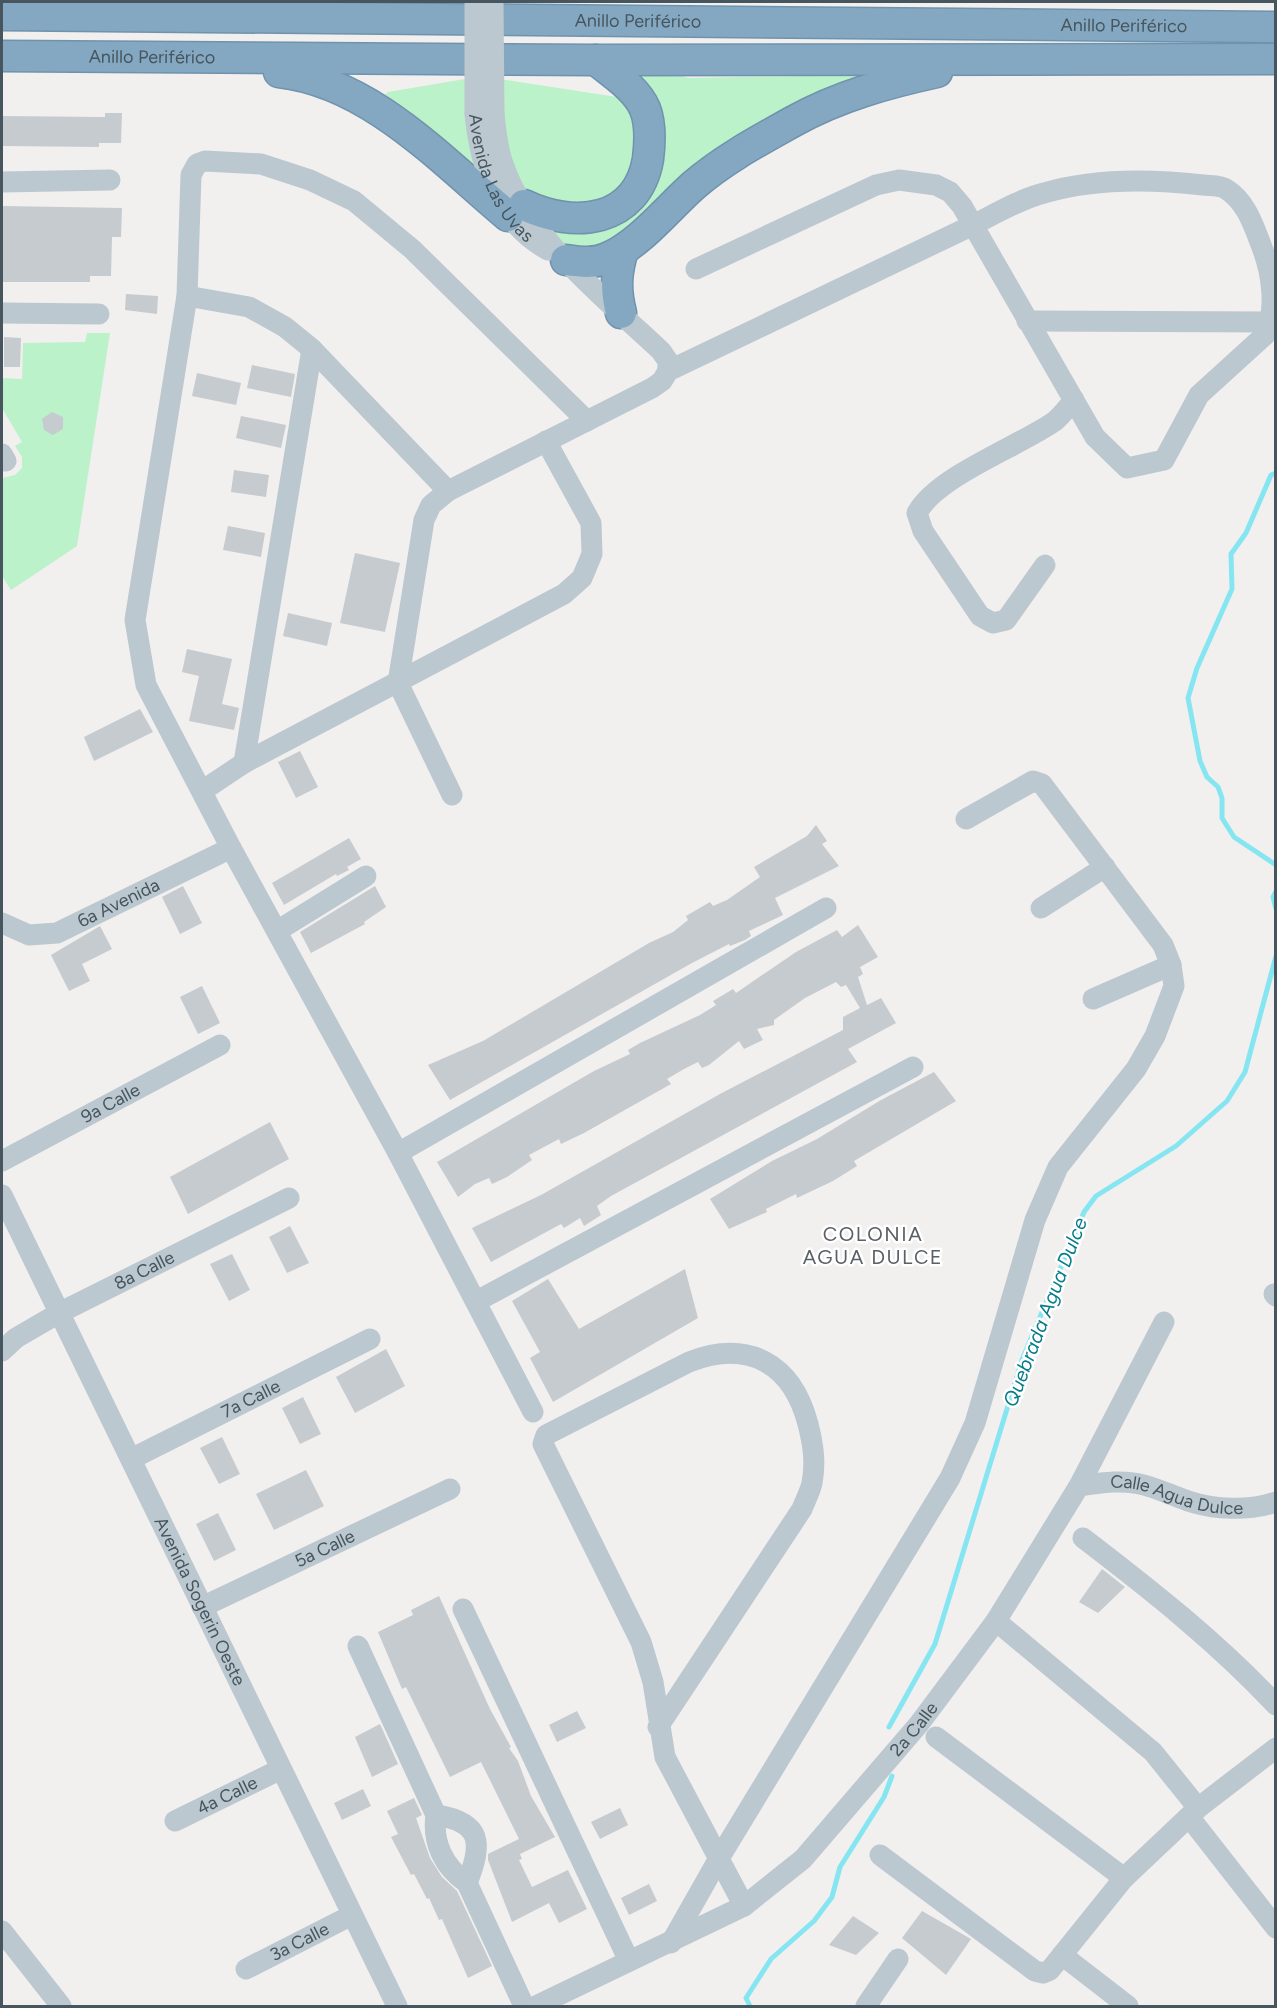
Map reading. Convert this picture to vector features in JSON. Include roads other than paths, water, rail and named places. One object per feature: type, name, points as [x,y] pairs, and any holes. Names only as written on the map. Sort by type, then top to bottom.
[{"type":"highway","points":[[2,10],[33,2]]},
{"type":"highway","points":[[387,2],[406,2],[465,10]]},
{"type":"highway","points":[[716,2],[895,25]]},
{"type":"highway","name":"Anillo Periférico","points":[[2,15],[465,10],[895,25],[1275,27]]},
{"type":"highway","name":"Anillo Periférico","points":[[2,56],[596,60],[1275,59]]},
{"type":"highway","points":[[193,59],[227,66],[305,75],[355,97],[384,115],[516,210],[576,220],[604,214],[629,201],[645,177],[651,141],[645,108],[628,86],[596,60]]},
{"type":"highway","points":[[566,260],[586,262],[605,259],[623,250],[696,183],[727,160],[796,120],[871,87],[989,60]]},
{"type":"highway","points":[[621,313],[616,292],[616,272],[623,250]]},
{"type":"street","name":"Avenida Las Uvas","points":[[494,2],[485,114],[478,142],[488,178],[516,210],[538,227],[566,260],[661,351],[668,361],[668,372]]},
{"type":"street","name":"Avenida Las Uvas","points":[[465,10],[485,114]]},
{"type":"street","points":[[533,1412],[477,1301],[231,848],[146,685],[135,620],[187,296],[191,175],[197,164],[205,161],[261,164],[310,180],[354,201],[412,249],[587,421]]},
{"type":"street","points":[[2,182],[110,180]]},
{"type":"street","points":[[452,795],[398,683],[424,520],[431,505],[448,491],[652,388],[662,381],[668,372],[973,225],[1043,193],[1093,183],[1171,181],[1224,187],[1244,205],[1264,253],[1272,291],[1271,322],[1265,334],[1199,395],[1164,460],[1127,468],[1095,437],[973,225],[950,192],[936,185],[899,180],[876,185],[696,269]]},
{"type":"street","points":[[187,296],[249,307],[285,327],[312,349],[448,491]]},
{"type":"street","points":[[2,313],[99,314]]},
{"type":"street","points":[[1027,321],[1271,322]]},
{"type":"street","points":[[244,763],[312,349]]},
{"type":"street","points":[[1046,565],[1006,620],[993,623],[980,616],[923,531],[917,513],[923,501],[957,477],[1057,419],[1074,400]]},
{"type":"street","points":[[202,791],[244,763],[564,594],[582,578],[592,554],[591,523],[546,441]]},
{"type":"street","points":[[672,1943],[718,1860],[950,1478],[975,1423],[1035,1220],[1058,1167],[1136,1069],[1155,1036],[1174,986],[1171,964],[1163,945],[1042,784],[1033,781],[966,819]]},
{"type":"street","name":"6a Avenida","points":[[2,923],[28,935],[57,933],[231,848]]},
{"type":"street","points":[[1041,908],[1105,867]]},
{"type":"street","points":[[277,932],[366,876]]},
{"type":"street","points":[[398,1153],[826,908]]},
{"type":"street","points":[[1093,999],[1171,964]]},
{"type":"street","name":"9a Calle","points":[[2,1161],[220,1045]]},
{"type":"street","points":[[477,1301],[913,1067]]},
{"type":"street","name":"Avenida Sogerin Oeste","points":[[2,1195],[397,2007]]},
{"type":"street","name":"8a Calle","points":[[2,1351],[16,1338],[59,1313],[289,1198]]},
{"type":"street","name":"2a Calle","points":[[536,2007],[567,1999],[629,1962],[744,1906],[803,1858],[919,1724],[996,1621],[1079,1486],[1164,1322]]},
{"type":"street","name":"7a Calle","points":[[131,1460],[370,1339]]},
{"type":"street","points":[[658,1727],[801,1509],[812,1485],[815,1451],[803,1405],[789,1380],[772,1365],[740,1352],[710,1354],[689,1362],[546,1435],[543,1444],[641,1642],[653,1682],[658,1727],[665,1757],[744,1906]]},
{"type":"street","name":"Calle Agua Dulce","points":[[1079,1486],[1108,1482],[1143,1484],[1191,1502],[1234,1508],[1260,1508],[1275,1502]]},
{"type":"street","name":"5a Calle","points":[[202,1607],[450,1489]]},
{"type":"street","points":[[1083,1538],[1173,1606],[1236,1662],[1275,1705]]},
{"type":"street","points":[[463,1609],[629,1962]]},
{"type":"street","points":[[996,1621],[1153,1752],[1275,1928]]},
{"type":"street","points":[[358,1646],[436,1815],[434,1829],[442,1857],[452,1873],[467,1883],[524,2007]]},
{"type":"street","points":[[936,1737],[1124,1878]]},
{"type":"street","points":[[880,1855],[1035,1971],[1043,1973],[1050,1970],[1124,1878],[1194,1813],[1275,1750]]},
{"type":"street","name":"4a Calle","points":[[175,1821],[281,1769]]},
{"type":"street","points":[[436,1815],[458,1818],[470,1829],[477,1840],[476,1860],[467,1883]]},
{"type":"street","name":"3a Calle","points":[[246,1969],[352,1915]]},
{"type":"street","points":[[2,1931],[61,2007]]},
{"type":"street","points":[[1062,1955],[1128,2007]]},
{"type":"street","points":[[866,2007],[898,1959]]},
{"type":"waterway","name":"Quebrada Agua Dulce","points":[[1276,473],[1271,475],[1246,533],[1231,554],[1232,589],[1197,668],[1188,698],[1200,761],[1207,777],[1218,787],[1222,798],[1222,818],[1234,837],[1276,865]]},
{"type":"waterway","name":"Quebrada Agua Dulce","points":[[1276,891],[1273,897],[1276,909]]},
{"type":"waterway","name":"Quebrada Agua Dulce","points":[[889,1727],[935,1644],[1022,1360],[1084,1212],[1096,1196],[1176,1146],[1227,1101],[1245,1072],[1276,956]]},
{"type":"waterway","name":"Quebrada Agua Dulce","points":[[750,2006],[746,1998],[771,1959],[814,1921],[832,1897],[840,1867],[884,1797],[892,1776]]},
{"type":"district","name":"COLONIA AGUA DULCE","points":[[873,1246]]}]
